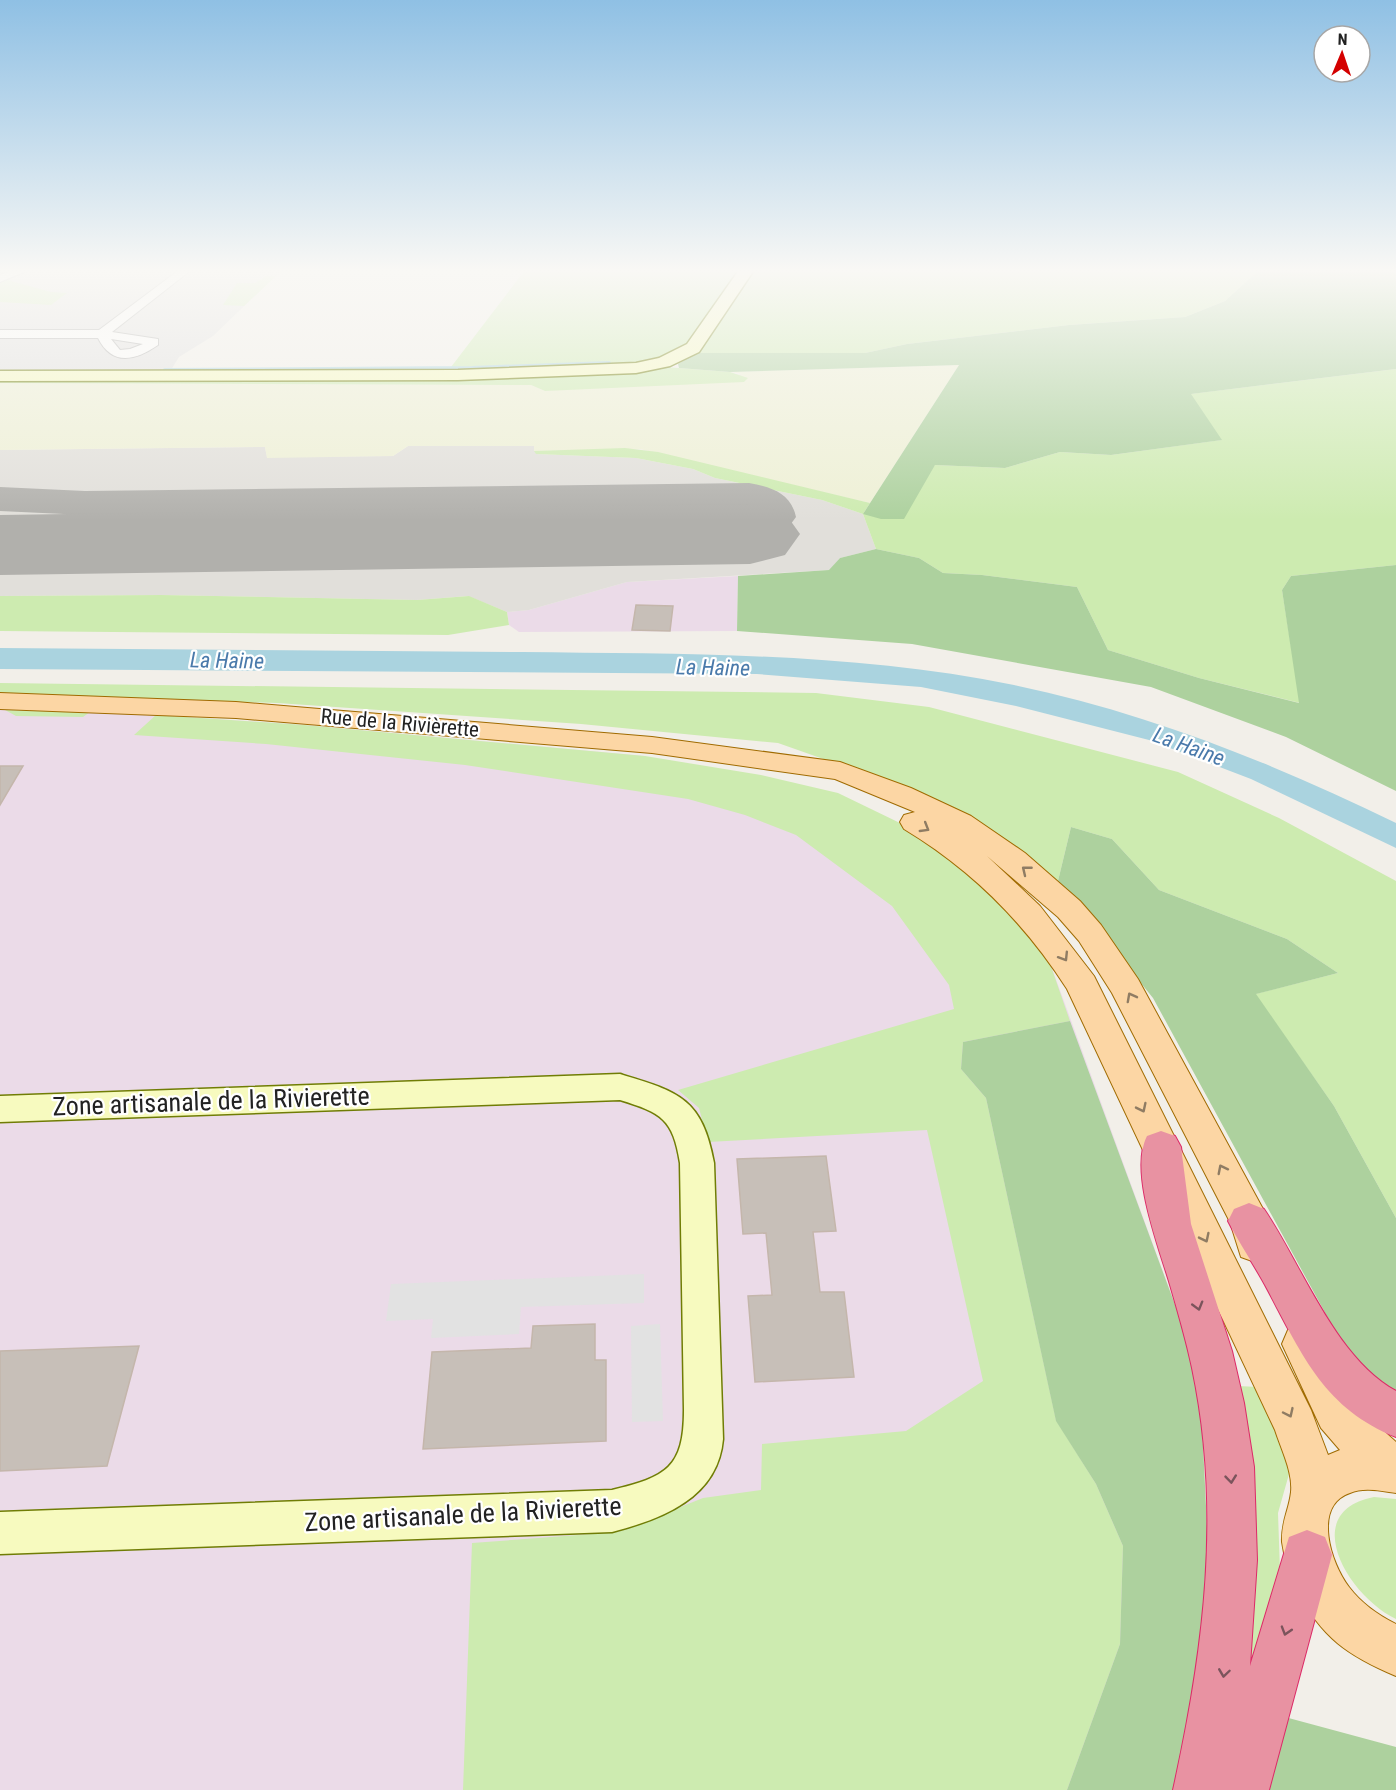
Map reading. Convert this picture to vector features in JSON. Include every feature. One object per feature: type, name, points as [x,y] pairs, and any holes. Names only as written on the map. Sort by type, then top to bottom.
[{"type":"highway","points":[[1161,1147],[1170,1224],[1199,1308],[1212,1359],[1224,1421],[1232,1490],[1229,1634],[1219,1709],[1201,1790]]},
{"type":"highway","points":[[1249,1221],[1269,1248],[1316,1336],[1339,1369],[1354,1387],[1374,1404],[1396,1415]]},
{"type":"highway","points":[[1241,1790],[1307,1555]]},
{"type":"main road","name":"Rue de la Rivièrette","points":[[0,701],[117,704],[299,714],[652,745],[762,759],[797,767]]},
{"type":"main road","points":[[797,767],[832,785],[894,810],[950,843],[1002,883],[1025,906],[1061,951],[1082,985],[1295,1425],[1309,1463],[1314,1494]]},
{"type":"main road","points":[[797,767],[840,771],[930,807],[988,841],[1014,860],[1069,909],[1090,933],[1126,988],[1249,1221],[1256,1250],[1337,1413],[1351,1431],[1395,1470]]},
{"type":"main road","points":[[1391,1653],[1346,1619],[1326,1596],[1307,1555],[1304,1523],[1314,1494],[1334,1476],[1351,1469],[1369,1467],[1395,1470]]},
{"type":"street","points":[[0,376],[458,375],[636,368],[674,359],[683,354]]},
{"type":"street","name":"Zone artisanale de la Rivierette","points":[[0,1109],[620,1087],[660,1099],[684,1118],[694,1140],[697,1163],[704,1410],[703,1444],[695,1468],[682,1482],[637,1505],[612,1511],[0,1533]]},
{"type":"shaded area","points":[[0,354],[185,354],[179,357],[169,373],[0,373]]},
{"type":"shaded area","points":[[408,446],[535,446],[536,454],[636,458],[693,469],[715,478],[822,500],[863,514],[876,549],[840,558],[830,570],[627,582],[529,610],[507,612],[468,596],[417,600],[161,595],[0,596],[0,450],[265,447],[267,457],[393,456]]},
{"type":"shaded area","points":[[738,576],[737,631],[519,632],[509,625],[507,612],[529,610],[627,582]]},
{"type":"shaded area","points":[[0,710],[156,715],[304,725],[645,756],[1046,952],[1191,1348],[1145,1790],[0,1790]]},
{"type":"shaded area","points":[[644,1274],[644,1303],[521,1307],[519,1334],[431,1338],[433,1319],[386,1321],[391,1284]]},
{"type":"shaded area","points":[[660,1324],[663,1421],[632,1422],[631,1326]]},
{"type":"green space","points":[[461,354],[695,354],[678,364],[448,371]]},
{"type":"green space","points":[[695,354],[1396,354],[1396,369],[1191,394],[1222,440],[1111,455],[1060,452],[1005,468],[935,465],[904,519],[881,519],[863,514],[959,365],[730,372],[679,368],[678,364]]},
{"type":"green space","points":[[959,365],[870,503],[640,449],[534,451],[534,446],[408,446],[393,456],[267,458],[265,447],[0,450],[0,383],[531,385],[545,391],[743,374],[730,372]]},
{"type":"green space","points":[[666,367],[730,372],[748,378],[744,382],[545,391],[531,385],[0,383],[0,380],[633,372]]},
{"type":"green space","points":[[1396,369],[1396,565],[1291,576],[1282,590],[1300,703],[1199,678],[1108,650],[1077,587],[982,575],[943,573],[919,558],[876,549],[863,514],[935,465],[1005,468],[1060,452],[1111,455],[1221,440],[1190,394]]},
{"type":"green space","points":[[625,448],[658,452],[870,503],[863,514],[822,500],[715,478],[693,469],[636,458],[536,454],[534,451]]},
{"type":"green space","points":[[876,549],[919,558],[943,573],[982,575],[1077,587],[1108,650],[1199,678],[1299,703],[1282,590],[1291,576],[1396,565],[1396,791],[1286,737],[1151,687],[912,644],[737,631],[738,576],[829,570],[840,558]]},
{"type":"green space","points":[[161,595],[417,600],[469,596],[507,612],[509,625],[448,635],[0,631],[0,596]]},
{"type":"green space","points":[[0,683],[816,693],[929,707],[1178,772],[1279,818],[1396,881],[1396,1218],[1334,1106],[1255,994],[1338,973],[1287,939],[1159,890],[1112,839],[1071,827],[1058,881],[934,798],[778,743],[581,724],[277,703],[0,695]]},
{"type":"green space","points":[[5,710],[90,712],[83,717],[16,716]]},
{"type":"green space","points":[[156,715],[304,725],[645,756],[761,775],[838,793],[933,839],[980,872],[1046,952],[1070,1021],[963,1042],[961,1069],[986,1098],[1056,1420],[1096,1484],[1123,1546],[1120,1644],[1067,1790],[463,1790],[472,1543],[618,1532],[703,1498],[761,1490],[762,1444],[906,1431],[983,1381],[927,1130],[708,1142],[699,1108],[678,1090],[954,1009],[949,985],[892,906],[796,835],[745,815],[688,799],[465,765],[266,744],[134,735]]},
{"type":"green space","points":[[1071,827],[1112,839],[1159,890],[1287,939],[1338,973],[1256,994],[1334,1106],[1396,1218],[1396,1399],[1346,1351],[1153,998],[1058,881]]},
{"type":"green space","points":[[1070,1021],[1191,1348],[1202,1424],[1209,1567],[1248,1707],[1396,1747],[1396,1790],[1067,1790],[1120,1644],[1123,1546],[1096,1484],[1056,1421],[986,1098],[961,1069],[963,1042]]},
{"type":"green space","points":[[1238,1386],[1258,1387],[1291,1467],[1278,1513],[1280,1571],[1248,1707]]},
{"type":"green space","points":[[1374,1497],[1396,1499],[1396,1619],[1378,1608],[1362,1593],[1348,1575],[1338,1555],[1335,1536],[1338,1519],[1351,1506]]},
{"type":"water","name":"La Haine","points":[[0,648],[707,655],[830,661],[953,674],[1014,685],[1113,710],[1256,760],[1396,823],[1396,848],[1251,779],[1149,740],[1016,706],[921,687],[757,674],[0,669]]},
{"type":"building","points":[[636,605],[673,606],[670,631],[632,630]]},
{"type":"building","points":[[0,766],[23,766],[0,805]]},
{"type":"building","points":[[826,1156],[836,1231],[813,1232],[820,1292],[844,1292],[854,1377],[755,1382],[748,1296],[772,1295],[766,1233],[743,1234],[737,1159]]},
{"type":"building","points":[[595,1324],[595,1360],[606,1360],[606,1441],[423,1449],[432,1352],[531,1348],[533,1326]]},
{"type":"building","points":[[139,1346],[107,1466],[0,1471],[0,1351]]},
{"type":"waterway","points":[[165,370],[472,368],[609,363]]},
{"type":"taxiway","points":[[0,499],[85,503],[749,495],[771,503],[776,517],[765,531],[750,534]]},
{"type":"runway","points":[[0,545],[750,534]]}]
